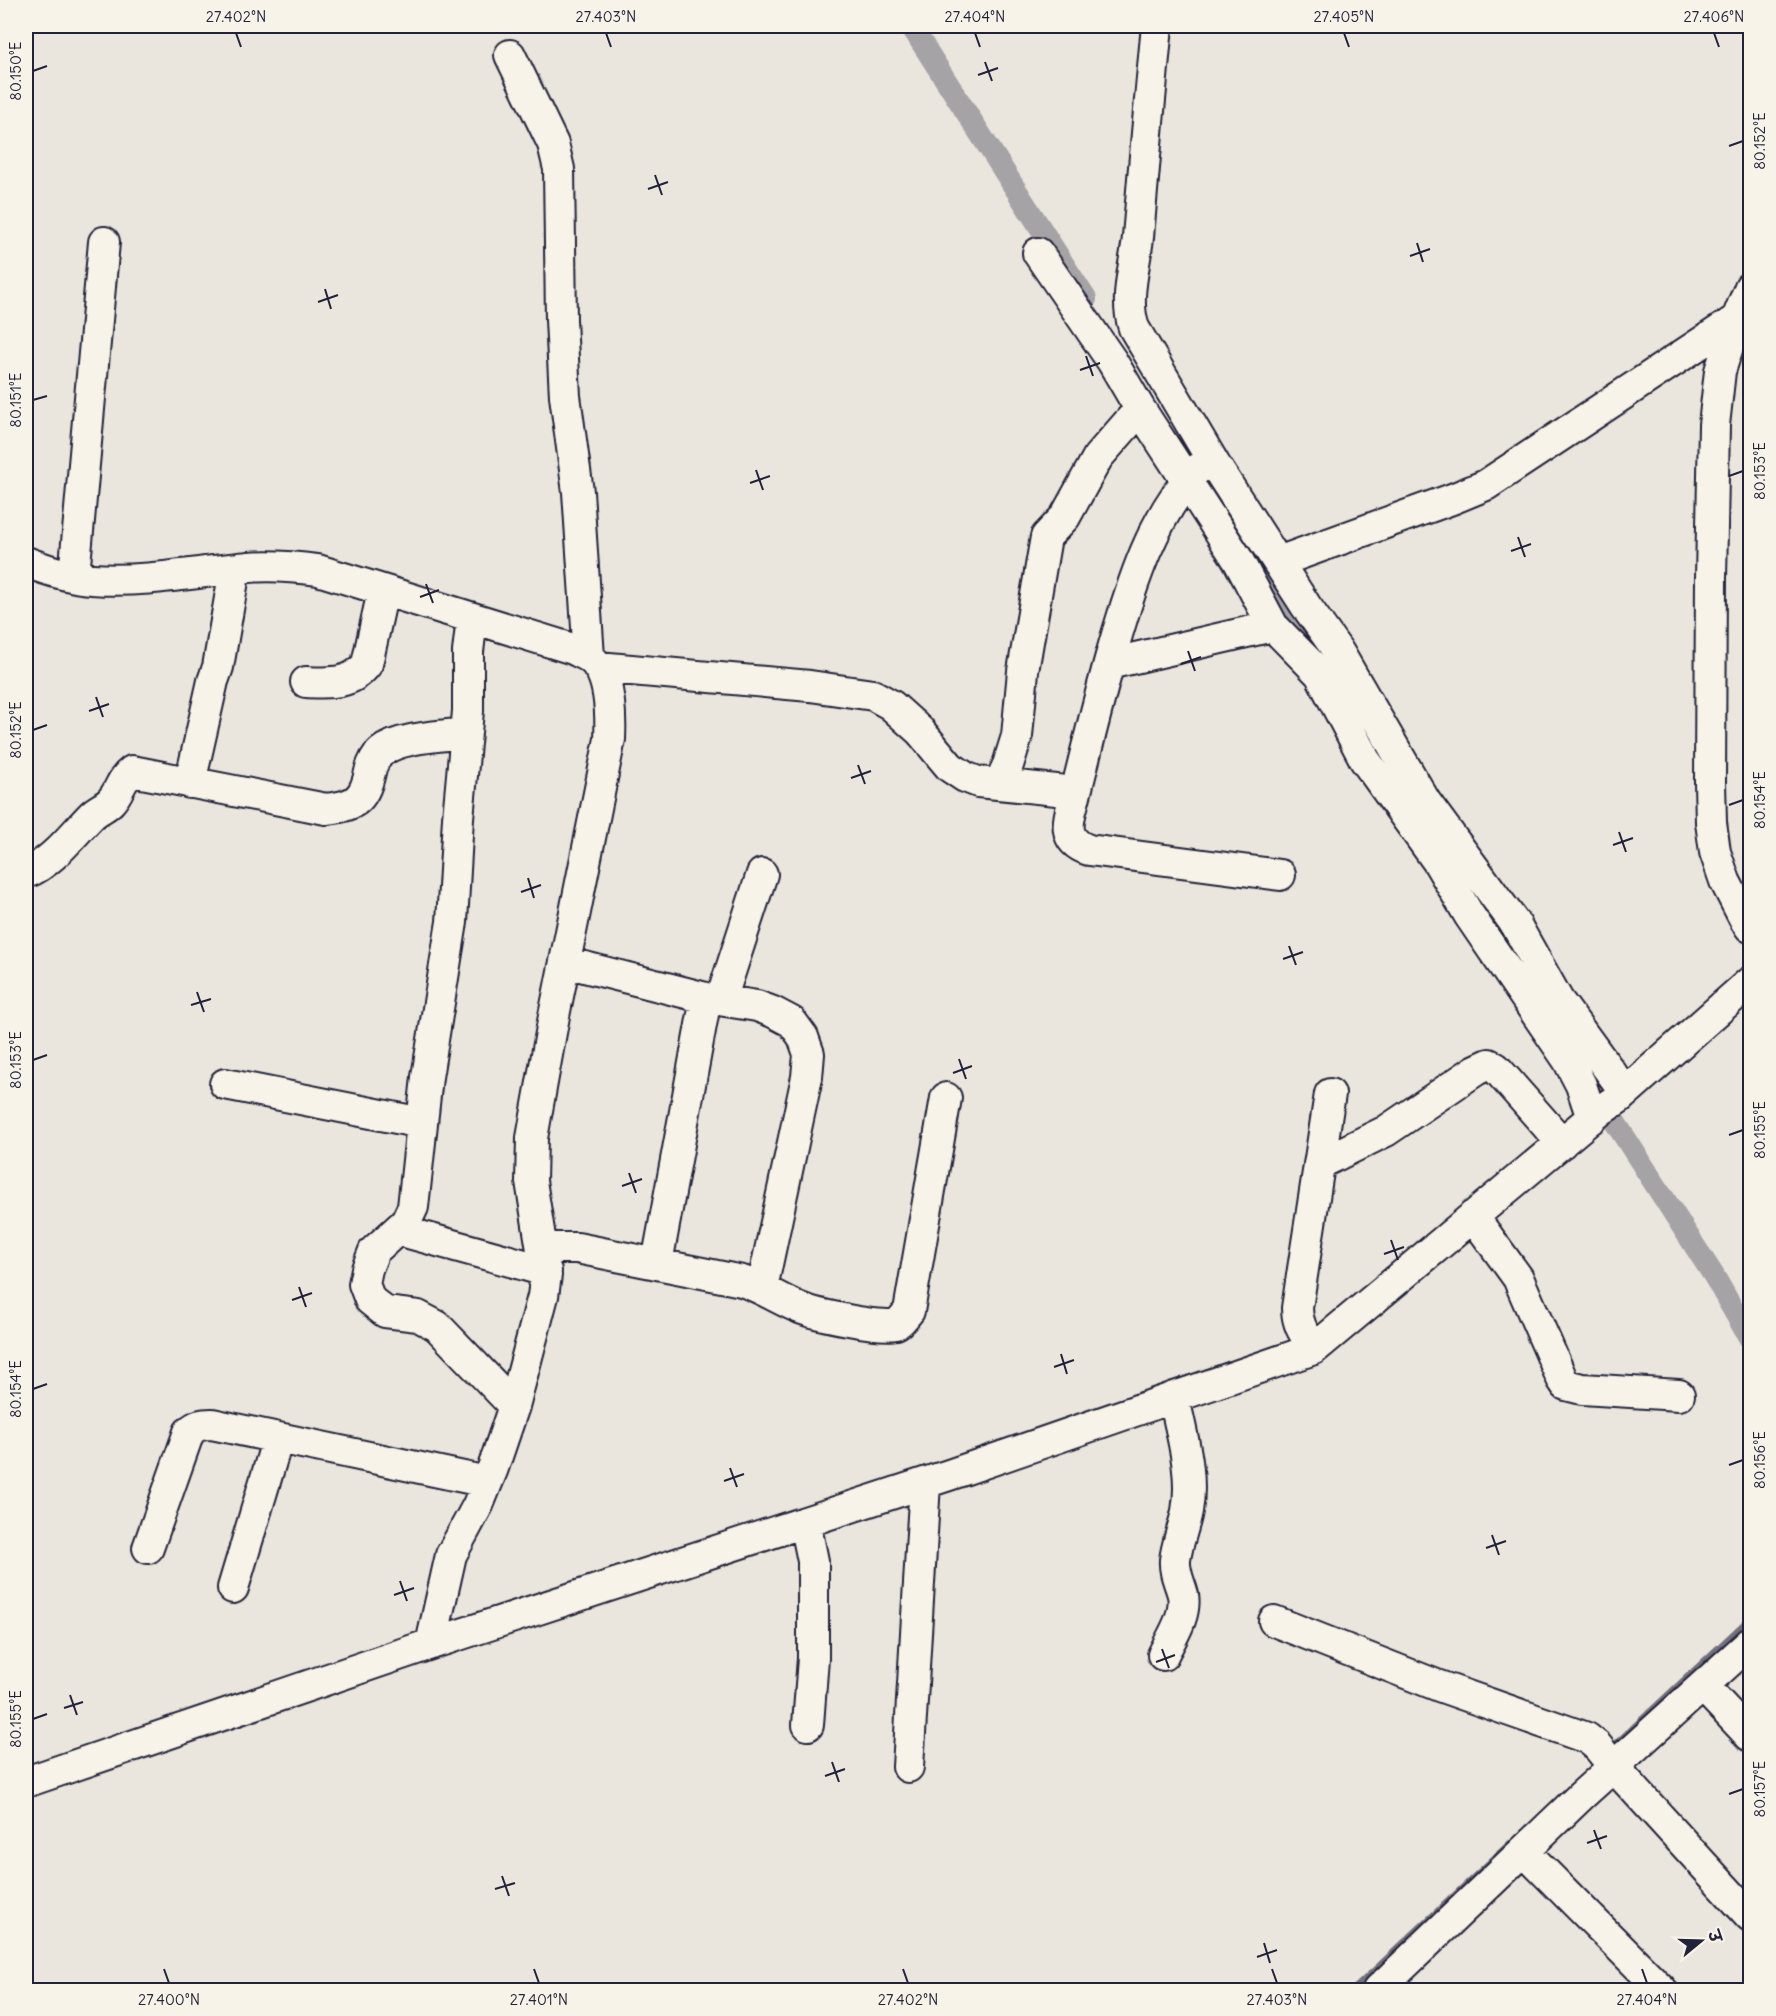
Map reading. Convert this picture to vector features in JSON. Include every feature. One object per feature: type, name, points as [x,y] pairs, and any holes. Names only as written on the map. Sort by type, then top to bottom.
[{"type":"street","points":[[1157,26],[1130,315],[1141,343],[1238,560],[1273,626],[1320,674],[1365,760],[1438,862],[1469,915],[1568,1060],[1581,1085],[1609,1104]]},
{"type":"street","points":[[431,1644],[452,1555],[488,1482],[514,1406],[543,1296],[545,1260],[531,1181],[532,1138],[609,739],[611,717],[609,698],[594,662],[578,492],[566,396],[561,331],[559,169],[553,144],[510,55]]},
{"type":"street","points":[[74,576],[104,242]]},
{"type":"street","points":[[1038,253],[1112,361],[1140,409],[1278,562],[1338,651],[1425,801],[1516,925],[1558,1000],[1609,1104]]},
{"type":"street","points":[[1750,287],[1720,371],[1714,425],[1710,793],[1715,852],[1725,881],[1744,920],[1750,927]]},
{"type":"street","points":[[1278,562],[1486,485],[1737,320]]},
{"type":"street","points":[[999,784],[1017,736],[1023,671],[1046,537],[1065,517],[1098,457],[1140,409]]},
{"type":"street","points":[[1197,470],[1149,542],[1129,593],[1068,824],[1070,835],[1079,847],[1089,850],[1280,874]]},
{"type":"street","points":[[26,562],[51,571],[90,579],[124,580],[235,569],[277,567],[318,570],[573,649],[594,662],[873,695],[891,705],[920,731],[950,767],[965,777],[978,782],[1076,792]]},
{"type":"street","points":[[190,783],[218,667],[235,569]]},
{"type":"street","points":[[306,682],[335,684],[360,674],[367,664],[383,591]]},
{"type":"street","points":[[472,618],[452,922],[427,1077],[413,1207],[406,1222],[374,1251],[364,1284],[370,1300],[385,1312],[418,1316],[436,1326],[514,1406]]},
{"type":"street","points":[[1109,664],[1273,626]]},
{"type":"street","points":[[26,873],[47,859],[94,813],[109,804],[117,794],[123,777],[132,771],[326,809],[348,806],[361,797],[368,782],[372,764],[379,753],[391,746],[402,742],[466,733]]},
{"type":"street","points":[[657,1263],[714,999],[762,874]]},
{"type":"street","points":[[565,962],[714,999],[756,1006],[792,1022],[804,1037],[809,1054],[807,1077],[762,1288]]},
{"type":"street","points":[[26,1782],[431,1644],[925,1483],[1314,1349],[1609,1104],[1750,982]]},
{"type":"street","points":[[1319,1164],[1386,1131],[1476,1070],[1489,1064],[1496,1068],[1562,1143]]},
{"type":"street","points":[[225,1084],[422,1123]]},
{"type":"street","points":[[1314,1349],[1300,1329],[1297,1308],[1330,1094]]},
{"type":"street","points":[[398,1230],[545,1260],[577,1248],[657,1263],[742,1281],[762,1288],[804,1310],[881,1326],[897,1324],[909,1311],[946,1098]]},
{"type":"street","points":[[1473,1216],[1518,1278],[1566,1385],[1582,1389],[1678,1395]]},
{"type":"street","points":[[1162,1655],[1184,1605],[1175,1570],[1175,1561],[1187,1509],[1188,1489],[1185,1452],[1174,1397]]},
{"type":"street","points":[[147,1548],[189,1432],[195,1426],[212,1424],[488,1482]]},
{"type":"street","points":[[233,1588],[278,1438]]},
{"type":"street","points":[[908,1767],[925,1483]]},
{"type":"street","points":[[805,1522],[813,1561],[813,1658],[808,1725]]},
{"type":"street","points":[[1274,1621],[1439,1686],[1587,1738],[1750,1916]]},
{"type":"street","points":[[1378,1990],[1524,1851],[1606,1758],[1703,1686],[1750,1643]]},
{"type":"street","points":[[1703,1686],[1750,1736]]},
{"type":"street","points":[[1524,1851],[1662,1990]]},
{"type":"waterway","points":[[911,26],[1086,299]]},
{"type":"waterway","points":[[1242,541],[1318,660]]},
{"type":"waterway","points":[[1597,1094],[1714,1276],[1750,1339]]},
{"type":"waterway","points":[[1609,1750],[1750,1618]]},
{"type":"waterway","points":[[1353,1990],[1510,1843]]}]
